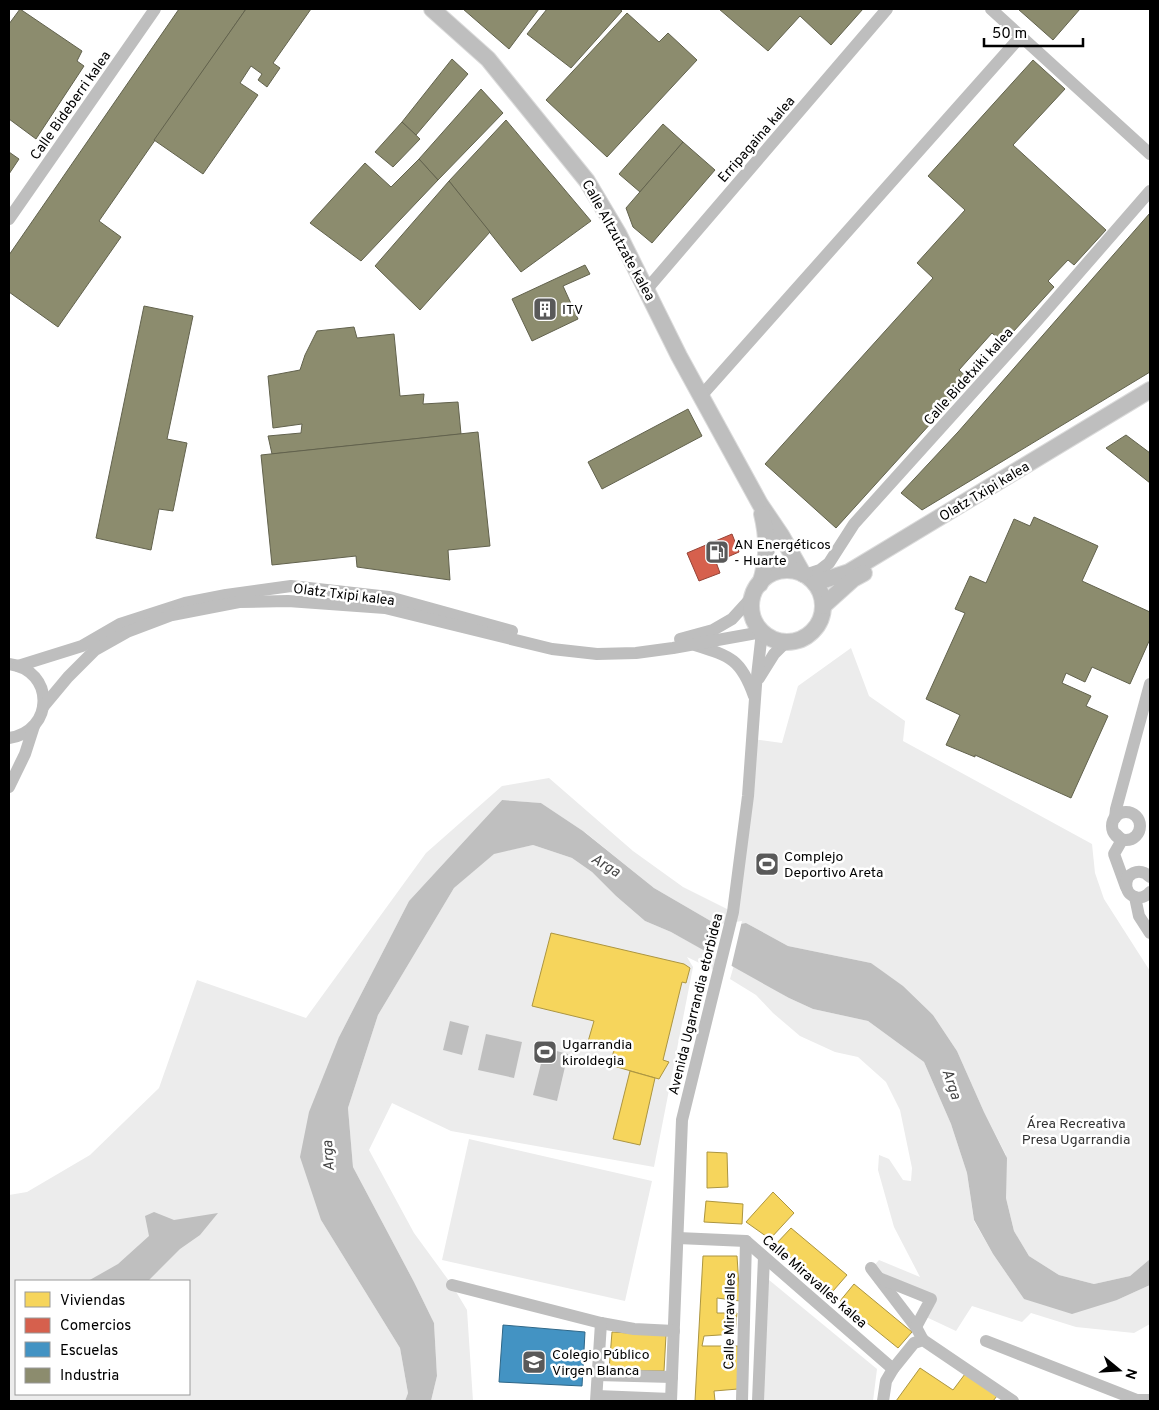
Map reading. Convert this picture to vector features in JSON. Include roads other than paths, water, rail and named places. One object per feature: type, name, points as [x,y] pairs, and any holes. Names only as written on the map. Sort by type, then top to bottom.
[{"type":"main road","name":"Calle Altzutzate kalea","points":[[432,9],[488,59],[587,181],[648,289],[679,356],[760,504]]},
{"type":"main road","name":"Olatz Txipi kalea","points":[[808,578],[849,572],[1150,390]]},
{"type":"main road","name":"Olatz Txipi kalea","points":[[823,606],[854,579],[1150,403]]},
{"type":"main road","points":[[760,504],[808,578],[821,594],[823,606],[821,618],[816,628],[806,636],[795,641],[786,642],[772,638],[762,632],[756,624],[753,615],[756,590],[767,559],[765,528],[760,504]]},
{"type":"main road","points":[[756,590],[772,574],[781,571],[790,570],[808,578]]},
{"type":"street","name":"Calle Bideberri kalea","points":[[9,219],[155,9]]},
{"type":"street","name":"Erripagaina kalea","points":[[648,289],[888,9]]},
{"type":"street","points":[[991,9],[1150,154]]},
{"type":"street","points":[[701,396],[1021,36]]},
{"type":"street","name":"Calle Bidetxiki kalea","points":[[808,578],[829,563],[854,524],[1036,322],[1150,191]]},
{"type":"street","name":"Olatz Txipi kalea","points":[[13,665],[82,646],[120,624],[185,603],[291,586],[389,597],[548,641],[601,646],[656,644],[713,630],[732,619],[756,590]]},
{"type":"street","name":"Olatz Txipi kalea","points":[[34,726],[40,717],[43,707],[68,677],[95,650],[127,632],[172,615],[239,602],[288,601],[385,608],[552,649],[597,654],[636,653],[762,632]]},
{"type":"street","name":"Avenida Ugarrandia etorbidea","points":[[596,1399],[671,1400],[682,1120],[731,919],[737,884],[748,796],[762,632]]},
{"type":"street","name":"Avenida Ugarrandia etorbidea","points":[[756,685],[763,669],[786,642]]},
{"type":"street","points":[[693,644],[734,660],[749,682],[755,699]]},
{"type":"street","points":[[13,665],[28,670],[35,677],[41,686],[43,707]]},
{"type":"street","points":[[1131,894],[1114,854],[1118,836],[1112,825],[1150,684]]},
{"type":"street","points":[[9,738],[26,733],[34,726]]},
{"type":"street","points":[[9,787],[25,754],[34,726]]},
{"type":"street","points":[[1118,836],[1132,839],[1140,829],[1136,816],[1127,812],[1122,806],[1120,796]]},
{"type":"street","points":[[1115,818],[1118,814],[1127,812]]},
{"type":"street","points":[[1150,877],[1140,871],[1131,874],[1126,881],[1139,916],[1150,934]]},
{"type":"street","points":[[1131,894],[1144,897],[1150,892]]},
{"type":"street","name":"Calle Miravalles kalea","points":[[678,1238],[746,1241],[893,1369]]},
{"type":"street","name":"Calle Miravalles","points":[[742,1401],[746,1241]]},
{"type":"street","points":[[758,1401],[764,1257]]},
{"type":"street","points":[[916,1326],[931,1299],[874,1273],[916,1326],[924,1340],[1013,1401]]},
{"type":"street","points":[[452,1285],[600,1323],[634,1329],[674,1331]]},
{"type":"street","points":[[596,1399],[600,1323]]},
{"type":"street","points":[[883,1401],[886,1381],[893,1369],[914,1343],[924,1340]]},
{"type":"street","points":[[986,1341],[1124,1398],[1150,1400]]},
{"type":"street","points":[[597,1374],[672,1377]]},
{"type":"water","name":"Arga","points":[[502,800],[541,803],[583,831],[654,888],[721,927],[746,923],[788,946],[871,963],[903,986],[933,1015],[957,1051],[1007,1158],[1006,1198],[1014,1231],[1029,1256],[1059,1275],[1094,1284],[1130,1276],[1150,1259],[1150,1285],[1117,1300],[1072,1314],[1024,1299],[993,1254],[974,1220],[967,1173],[951,1124],[924,1062],[868,1021],[813,1009],[789,998],[671,932],[645,921],[592,872],[572,858],[533,845],[494,854],[454,888],[378,1015],[348,1108],[353,1167],[434,1323],[437,1376],[431,1401],[405,1401],[408,1393],[400,1348],[321,1220],[300,1157],[309,1112],[339,1037],[409,901]]},
{"type":"water","points":[[450,1021],[469,1026],[462,1055],[443,1050]]},
{"type":"water","points":[[486,1034],[522,1042],[514,1078],[478,1070]]},
{"type":"water","points":[[545,1048],[568,1054],[557,1101],[533,1095]]},
{"type":"water","points":[[154,1212],[174,1220],[218,1213],[200,1235],[180,1249],[149,1280],[90,1280],[118,1264],[149,1236],[145,1216]]},
{"type":"place","name":"ITV","points":[[545,309]]},
{"type":"place","name":"AN Energéticos - Huarte","points":[[717,552]]},
{"type":"place","name":"Complejo Deportivo Areta","points":[[767,864]]},
{"type":"place","name":"Ugarrandia kiroldegia","points":[[545,1052]]},
{"type":"place","name":"Colegio Público Virgen Blanca","points":[[534,1362]]},
{"type":"park label","name":"Área Recreativa Presa Ugarrandia","points":[[1076,1132]]}]
